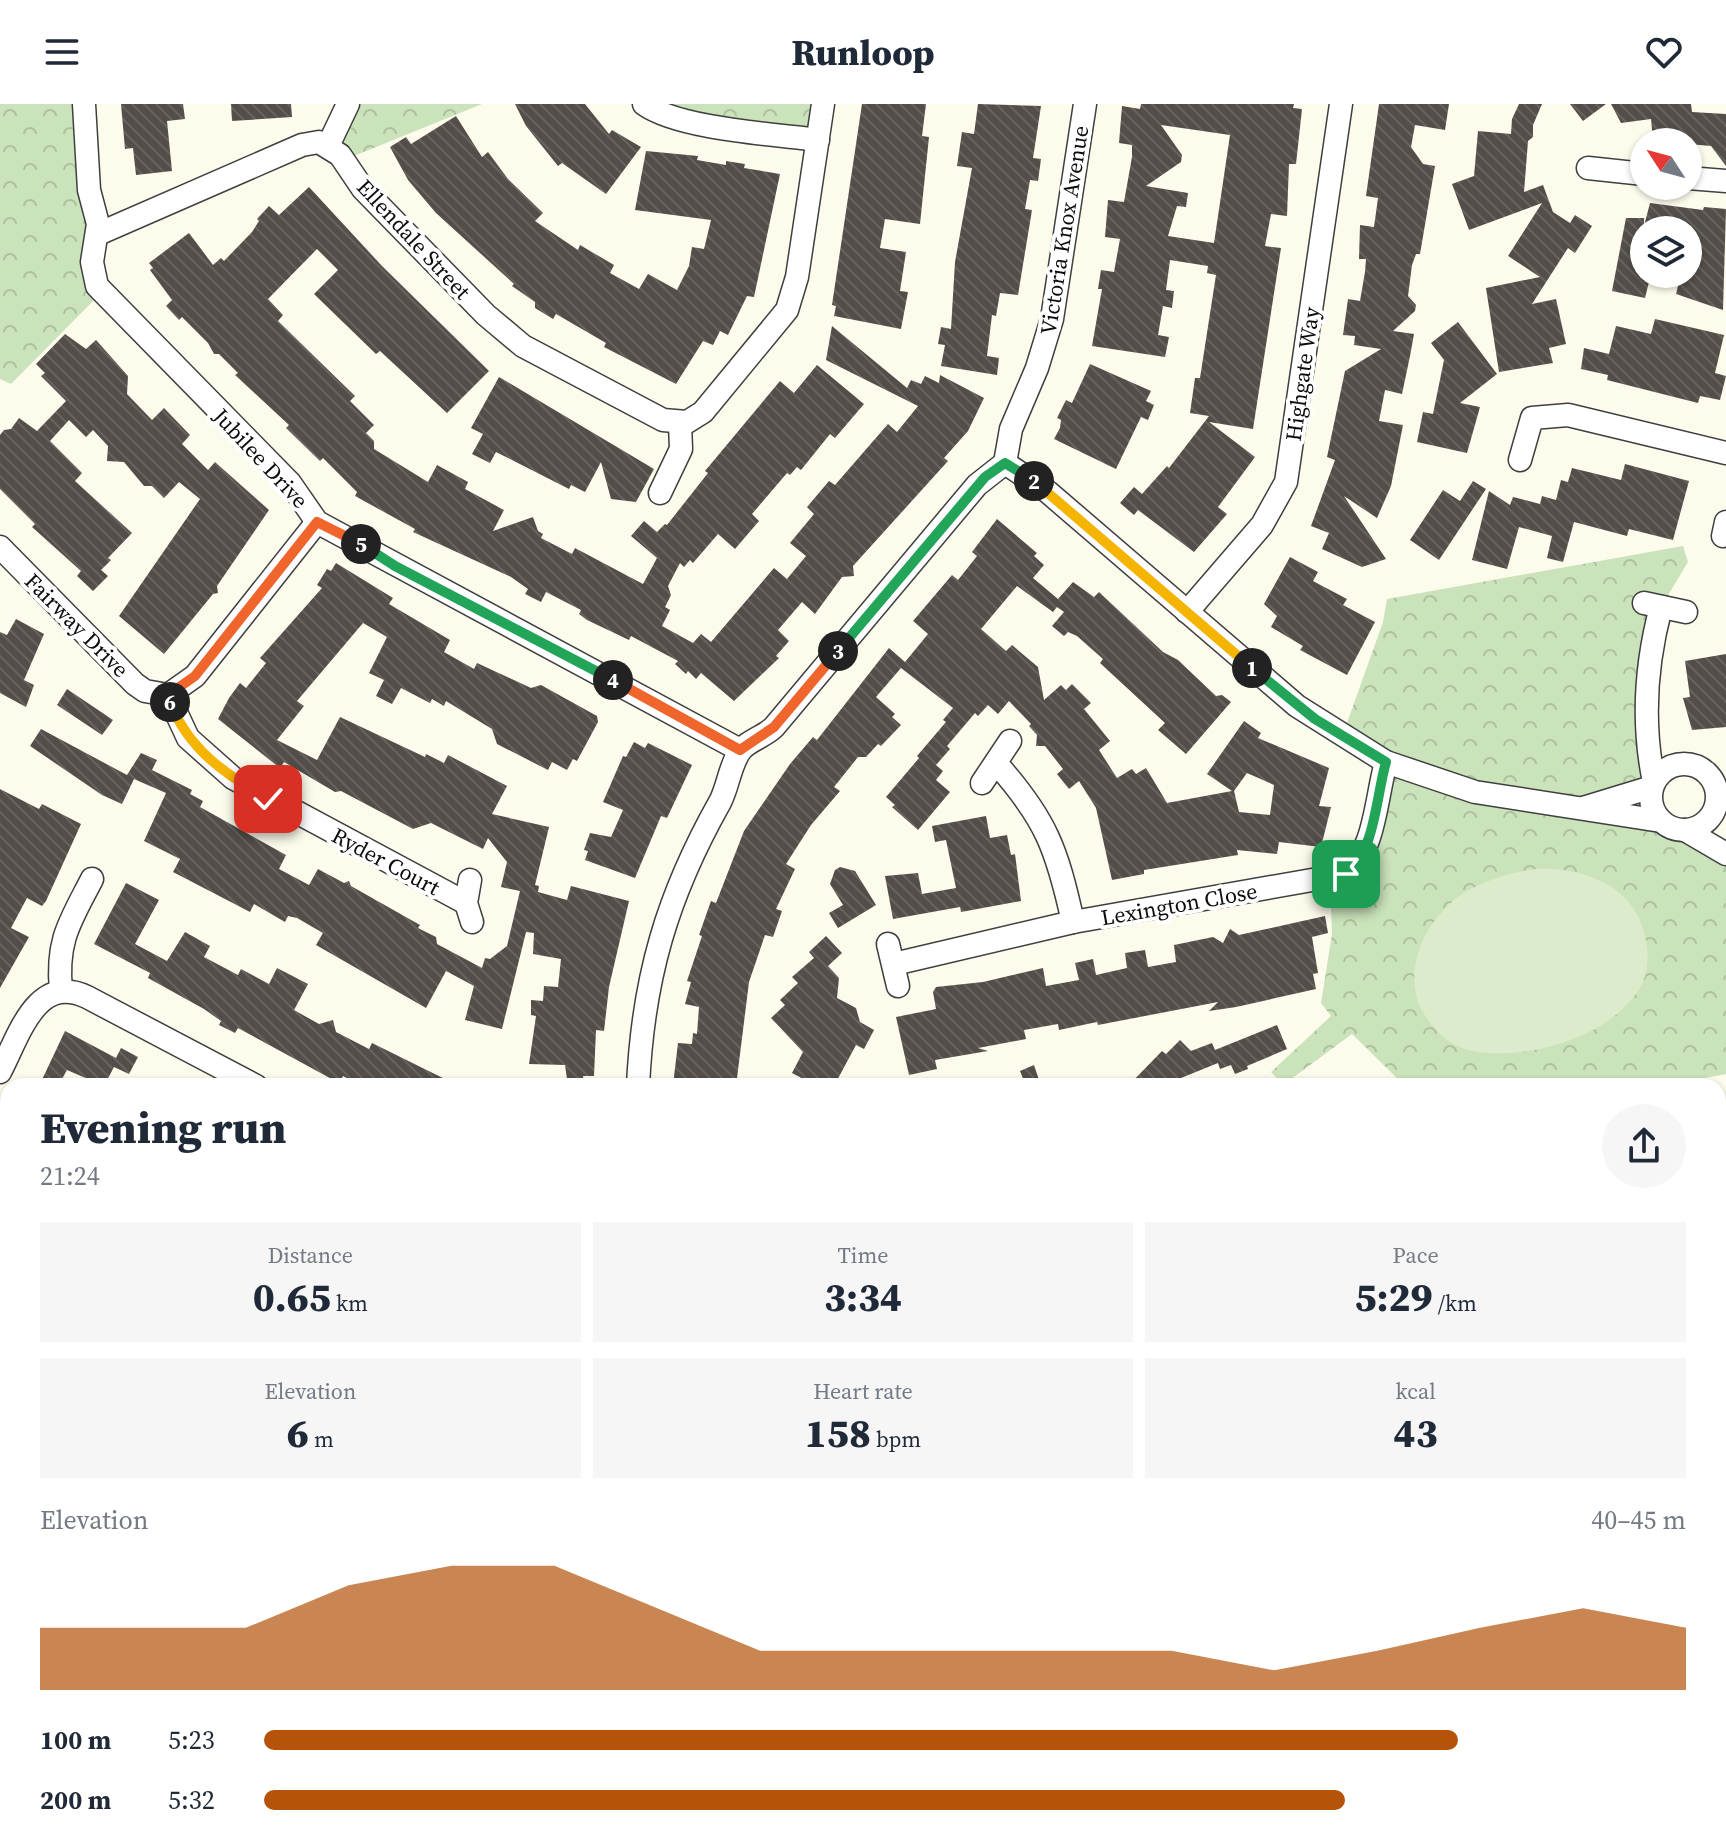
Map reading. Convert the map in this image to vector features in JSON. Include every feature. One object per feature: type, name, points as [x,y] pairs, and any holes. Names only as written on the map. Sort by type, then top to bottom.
[{"type":"street","name":"Jubilee Drive","points":[[84,104],[89,190],[97,216],[98,234],[92,262],[101,293],[290,483],[317,522],[740,750]]},
{"type":"street","points":[[98,234],[302,145],[319,142],[328,146],[348,104]]},
{"type":"street","points":[[644,104],[660,113],[696,123],[818,140]]},
{"type":"street","points":[[660,493],[681,449],[680,424],[695,418],[714,400],[787,310],[797,277],[823,104]]},
{"type":"street","name":"Victoria Knox Avenue","points":[[1005,463],[1011,429],[1037,368],[1052,319],[1085,104]]},
{"type":"street","name":"Highgate Way","points":[[1187,612],[1262,525],[1286,482],[1341,104]]},
{"type":"street","name":"Ellendale Street","points":[[328,146],[340,155],[363,189],[510,336],[663,420],[680,424]]},
{"type":"street","points":[[1588,168],[1630,172]]},
{"type":"street","points":[[1702,179],[1726,181]]},
{"type":"street","points":[[1520,460],[1532,418],[1568,415],[1726,453]]},
{"type":"street","points":[[639,1078],[642,1023],[667,911],[699,838],[729,784],[740,750],[774,727],[977,485],[1005,463],[1048,492],[1297,706],[1386,762],[1475,792],[1661,821]]},
{"type":"street","points":[[168,695],[195,676],[317,522]]},
{"type":"street","name":"Fairway Drive","points":[[0,547],[135,684],[145,691],[168,695]]},
{"type":"street","points":[[1686,612],[1652,605],[1650,735],[1653,810],[1671,828],[1685,830],[1696,828],[1718,807]]},
{"type":"street","name":"Ryder Court","points":[[168,695],[188,738],[233,778],[469,913],[470,880]]},
{"type":"street","points":[[1650,735],[1675,767]]},
{"type":"street","points":[[982,783],[1010,741]]},
{"type":"street","name":"Lexington Close","points":[[893,965],[1073,922],[1346,874],[1358,865],[1366,851],[1386,762]]},
{"type":"street","points":[[996,763],[1039,815],[1047,831],[1061,866],[1073,922]]},
{"type":"street","points":[[1578,810],[1653,784],[1675,767],[1697,767],[1716,772],[1714,784],[1726,841]]},
{"type":"street","points":[[1685,830],[1726,854]]},
{"type":"street","points":[[61,991],[58,958],[62,940],[92,879]]},
{"type":"street","points":[[0,1072],[37,1003],[61,991],[87,997],[241,1078]]},
{"type":"street","points":[[1726,1517],[1726,1530]]},
{"type":"green space","points":[[0,104],[84,104],[101,293],[11,384],[0,379]]},
{"type":"green space","points":[[348,104],[482,104],[344,160],[339,129]]},
{"type":"green space","points":[[644,104],[823,104],[818,140]]},
{"type":"green space","points":[[1683,546],[1688,562],[1661,607],[1651,799],[1656,813],[1664,821],[1726,854],[1726,1074],[1705,1078],[1397,1078],[1352,1034],[1292,1078],[1277,1078],[1271,1072],[1331,1016],[1321,1003],[1332,934],[1330,878],[1346,874],[1386,762],[1342,737],[1383,622],[1387,599]]},
{"type":"green space","points":[[1536,869],[1554,869],[1590,877],[1621,894],[1641,922],[1646,941],[1647,965],[1643,983],[1627,1005],[1610,1020],[1568,1041],[1522,1052],[1478,1052],[1463,1048],[1438,1032],[1419,1003],[1415,967],[1419,949],[1438,916],[1467,891],[1501,877]]},
{"type":"building","points":[[121,104],[183,104],[185,119],[167,121],[172,171],[136,175],[133,148],[125,149]]},
{"type":"building","points":[[231,104],[291,104],[292,117],[232,121]]},
{"type":"building","points":[[515,104],[585,104],[609,134],[612,130],[641,147],[606,194],[562,163],[558,166],[526,126]]},
{"type":"building","points":[[862,104],[926,104],[922,136],[929,137],[920,224],[885,219],[880,248],[906,252],[900,291],[908,292],[901,329],[834,316],[836,306],[832,305]]},
{"type":"building","points":[[978,104],[1041,106],[1033,158],[1041,159],[1038,181],[1030,180],[1025,209],[1032,210],[1018,295],[1000,293],[996,316],[992,315],[987,356],[999,358],[997,375],[941,366],[945,345],[938,344],[941,327],[951,329],[955,262],[972,168],[957,166],[962,132],[974,134]]},
{"type":"building","points":[[1141,104],[1294,104],[1293,108],[1302,109],[1296,164],[1289,164],[1287,216],[1271,214],[1265,246],[1281,248],[1253,429],[1209,422],[1255,457],[1218,507],[1227,514],[1194,552],[1138,510],[1134,515],[1120,503],[1134,487],[1142,494],[1167,466],[1169,468],[1209,416],[1190,413],[1195,378],[1200,378],[1216,275],[1207,273],[1208,266],[1170,260],[1166,290],[1174,291],[1172,308],[1163,306],[1158,335],[1169,337],[1165,357],[1092,346],[1102,289],[1098,289],[1101,270],[1114,272],[1120,239],[1105,237],[1108,200],[1124,202],[1132,157],[1132,145],[1119,143],[1122,106],[1140,109]],"holes":[[[1161,125],[1230,135],[1214,243],[1168,236],[1177,206],[1186,207],[1188,193],[1146,186],[1181,162],[1182,155]]]},
{"type":"building","points":[[1379,104],[1449,104],[1445,130],[1415,125],[1411,147],[1423,164],[1435,166],[1420,254],[1416,254],[1412,265],[1408,296],[1416,305],[1415,311],[1393,331],[1414,334],[1402,394],[1385,390],[1379,421],[1403,425],[1391,486],[1377,518],[1344,496],[1386,559],[1362,567],[1322,549],[1329,533],[1311,526],[1335,460],[1327,457],[1345,371],[1381,349],[1354,345],[1355,336],[1343,335],[1348,299],[1360,301],[1365,272],[1366,259],[1359,259],[1360,225],[1374,227],[1378,198],[1366,196]]},
{"type":"building","points":[[1519,104],[1542,104],[1533,125],[1533,137],[1528,141],[1524,192],[1543,185],[1553,212],[1570,223],[1575,215],[1592,226],[1575,253],[1568,248],[1532,304],[1556,299],[1566,344],[1549,348],[1553,363],[1499,372],[1486,288],[1540,277],[1508,256],[1542,203],[1469,230],[1452,184],[1474,176],[1478,131],[1511,134],[1512,119]]},
{"type":"building","points":[[1570,104],[1606,104],[1583,121]]},
{"type":"building","points":[[1611,104],[1691,104],[1692,112],[1726,114],[1726,166],[1711,146],[1702,145],[1702,128],[1652,128],[1651,119],[1621,123]]},
{"type":"building","points":[[456,116],[482,157],[488,152],[508,179],[543,213],[535,221],[578,250],[580,245],[614,265],[610,273],[639,289],[648,274],[677,290],[689,266],[692,247],[704,249],[711,220],[635,210],[646,151],[698,156],[697,160],[726,165],[726,161],[745,164],[744,168],[780,174],[754,297],[747,296],[728,335],[720,331],[713,345],[703,341],[676,384],[604,347],[606,343],[556,314],[553,319],[535,308],[535,302],[512,286],[514,284],[436,213],[408,180],[390,147],[406,137],[411,144]]},
{"type":"building","points":[[309,187],[382,266],[489,371],[447,413],[380,351],[376,354],[314,294],[338,270],[317,249],[268,299],[283,315],[278,321],[355,396],[350,401],[374,425],[366,433],[374,441],[374,449],[428,482],[437,465],[468,482],[465,489],[504,510],[493,531],[533,517],[538,531],[543,534],[541,538],[572,554],[575,548],[643,584],[657,558],[631,536],[644,521],[657,532],[667,525],[708,473],[705,471],[780,381],[794,393],[817,365],[864,404],[835,438],[830,434],[801,470],[797,467],[790,475],[787,473],[752,514],[759,521],[735,549],[718,534],[693,563],[690,560],[684,567],[680,563],[668,586],[671,595],[665,607],[670,610],[662,626],[693,643],[701,634],[711,642],[774,568],[787,579],[806,556],[790,543],[814,514],[807,507],[829,481],[835,485],[888,424],[897,432],[918,406],[826,360],[832,326],[907,388],[911,380],[921,384],[925,376],[939,383],[940,375],[984,398],[968,431],[944,458],[948,461],[853,566],[854,576],[842,577],[815,614],[802,602],[778,630],[789,641],[776,656],[779,658],[734,701],[701,673],[696,679],[688,671],[686,674],[675,664],[678,661],[631,636],[629,640],[587,620],[579,614],[581,610],[546,592],[541,602],[525,594],[528,589],[511,577],[413,532],[415,529],[355,496],[357,492],[323,458],[320,461],[286,428],[289,425],[235,375],[238,373],[219,354],[214,354],[208,343],[182,317],[179,320],[166,306],[172,300],[150,270],[153,268],[149,263],[189,233],[213,265],[221,258],[224,261],[252,232],[259,221],[257,219],[269,206],[279,215]]},
{"type":"building","points":[[1650,203],[1703,210],[1704,207],[1726,209],[1723,310],[1676,294],[1678,288],[1702,288],[1702,216],[1647,216]]},
{"type":"building","points":[[1626,218],[1630,218],[1630,288],[1648,288],[1645,298],[1612,291]]},
{"type":"building","points":[[1655,319],[1724,335],[1715,373],[1726,376],[1720,400],[1700,396],[1698,403],[1607,380],[1608,375],[1581,369],[1584,348],[1609,354],[1616,326],[1651,334]]},
{"type":"building","points":[[1458,322],[1497,374],[1460,403],[1480,407],[1467,453],[1417,442],[1423,412],[1433,414],[1444,360],[1431,343]]},
{"type":"building","points":[[65,334],[86,349],[96,340],[128,376],[127,394],[152,420],[164,408],[190,435],[182,444],[208,470],[215,462],[269,510],[217,586],[218,593],[213,594],[164,654],[119,616],[200,499],[179,482],[164,498],[152,486],[144,486],[124,462],[107,461],[108,446],[93,430],[86,437],[69,420],[50,441],[82,473],[75,481],[132,533],[108,558],[111,560],[101,570],[108,576],[93,591],[77,576],[81,571],[32,527],[35,524],[0,489],[0,435],[4,430],[11,429],[19,418],[37,431],[66,401],[41,376],[45,373],[36,364]]},
{"type":"building","points":[[1090,364],[1151,391],[1146,401],[1154,405],[1148,420],[1141,417],[1116,469],[1054,439],[1060,428],[1061,420],[1057,418],[1066,400],[1072,403]]},
{"type":"building","points":[[499,377],[654,469],[636,502],[611,499],[601,462],[585,492],[571,485],[569,489],[496,452],[490,463],[472,454],[483,434],[471,428]]},
{"type":"building","points":[[1625,464],[1689,481],[1673,540],[1629,529],[1627,536],[1574,522],[1563,562],[1547,558],[1552,536],[1519,527],[1507,569],[1472,560],[1489,491],[1510,505],[1513,497],[1540,504],[1542,496],[1556,500],[1561,480],[1568,482],[1572,468],[1621,480]]},
{"type":"building","points":[[1473,481],[1486,489],[1439,560],[1410,540],[1443,490],[1460,501]]},
{"type":"building","points":[[997,519],[1037,553],[1034,556],[1044,565],[1033,578],[1058,599],[1073,582],[1094,597],[1099,592],[1163,652],[1178,660],[1216,696],[1222,695],[1231,702],[1186,754],[1158,730],[1165,723],[1100,663],[1103,659],[1077,636],[1068,632],[1064,636],[1052,626],[1064,612],[1057,607],[1053,612],[1017,586],[981,629],[1006,651],[1012,645],[1038,667],[1044,700],[1061,685],[1066,690],[1072,684],[1091,703],[1084,709],[1110,741],[1099,750],[1117,778],[1132,769],[1136,774],[1146,768],[1167,803],[1232,791],[1207,774],[1244,721],[1261,733],[1258,738],[1329,768],[1319,806],[1331,807],[1321,847],[1279,842],[1277,854],[1237,850],[1238,855],[1144,870],[1144,874],[1112,880],[1096,808],[1079,781],[1069,789],[1057,774],[1063,769],[1045,746],[1036,746],[1037,735],[1029,726],[1031,724],[1009,701],[998,714],[988,705],[978,716],[975,713],[947,746],[950,749],[936,765],[943,771],[936,780],[950,792],[918,830],[892,807],[895,805],[886,797],[919,758],[917,756],[946,722],[943,720],[953,708],[901,668],[876,697],[895,714],[892,717],[901,725],[881,746],[878,744],[866,757],[858,757],[834,787],[840,791],[811,825],[786,864],[795,869],[776,909],[782,911],[773,937],[765,935],[749,982],[737,1078],[674,1078],[678,1043],[692,1044],[693,1033],[697,1034],[699,1007],[685,1004],[691,982],[687,981],[702,936],[699,935],[711,901],[716,903],[744,831],[790,764],[813,737],[817,740],[889,648],[905,662],[928,634],[913,621],[952,575],[958,580],[977,556],[972,552]],"holes":[[[1247,773],[1274,785],[1270,815],[1239,812],[1234,791]]]},
{"type":"building","points":[[1290,557],[1318,572],[1313,581],[1347,599],[1343,605],[1375,622],[1347,675],[1300,650],[1303,646],[1271,627],[1277,616],[1264,604]]},
{"type":"building","points":[[336,563],[393,598],[389,604],[450,640],[444,652],[474,669],[477,663],[531,688],[541,685],[597,716],[598,722],[577,761],[573,759],[567,770],[552,762],[548,770],[497,744],[492,729],[446,701],[444,706],[432,699],[430,703],[401,688],[392,704],[376,696],[384,680],[369,673],[387,637],[363,623],[297,701],[304,706],[277,740],[317,760],[340,717],[425,757],[426,754],[444,763],[448,755],[507,786],[492,814],[549,827],[535,885],[539,886],[538,892],[567,900],[571,886],[629,901],[609,987],[604,1031],[596,1030],[594,1076],[567,1078],[565,1065],[529,1064],[536,1016],[531,1015],[531,1000],[543,1001],[544,986],[558,987],[561,959],[533,954],[534,933],[526,932],[502,1029],[465,1020],[474,986],[446,971],[426,1008],[316,945],[323,933],[297,918],[288,916],[285,922],[254,904],[250,912],[173,872],[180,859],[144,841],[166,793],[134,779],[122,804],[102,795],[30,746],[41,729],[127,775],[141,753],[157,760],[152,770],[192,790],[190,794],[203,801],[200,807],[286,855],[279,869],[309,885],[318,869],[344,883],[349,881],[351,886],[420,925],[418,928],[436,937],[437,944],[482,968],[485,958],[490,959],[507,946],[520,891],[501,887],[507,862],[488,838],[483,849],[431,823],[413,829],[341,791],[335,792],[284,762],[280,768],[218,719],[240,683],[246,688],[266,663],[260,658],[322,588],[317,585],[327,569],[331,571]]},
{"type":"building","points":[[16,619],[44,634],[24,680],[34,685],[26,707],[0,693],[0,632],[7,635]]},
{"type":"building","points":[[1726,654],[1726,727],[1692,730],[1683,698],[1690,697],[1685,661]]},
{"type":"building","points":[[67,689],[113,720],[102,735],[57,705]]},
{"type":"building","points":[[634,742],[645,748],[648,743],[692,765],[667,818],[661,816],[635,878],[585,860],[588,851],[584,850],[590,833],[611,837],[623,810],[603,802],[623,756],[626,757]]},
{"type":"building","points":[[0,789],[39,809],[42,804],[81,824],[46,901],[42,906],[27,898],[11,928],[29,937],[0,988]]},
{"type":"building","points":[[986,816],[990,838],[1007,835],[1011,855],[1015,854],[1021,901],[961,912],[960,907],[893,919],[885,876],[918,873],[922,894],[956,888],[946,840],[935,842],[932,826]]},
{"type":"building","points":[[840,867],[855,871],[876,905],[838,928],[829,913],[843,905],[830,884],[835,870]]},
{"type":"building","points":[[126,883],[159,900],[135,944],[167,961],[185,932],[210,946],[204,957],[238,975],[241,969],[269,984],[277,968],[308,984],[294,1010],[319,1024],[333,1020],[336,1032],[369,1049],[372,1043],[443,1078],[330,1078],[238,1028],[235,1033],[219,1025],[221,1021],[204,1009],[148,978],[150,973],[94,944]]},
{"type":"building","points":[[1325,916],[1328,933],[1312,937],[1318,973],[1313,974],[1316,989],[1209,1011],[1218,1002],[1098,1025],[1097,1022],[1059,1030],[1058,1024],[1024,1030],[1026,1039],[978,1048],[988,1051],[935,1060],[937,1069],[909,1075],[896,1017],[936,1009],[933,992],[936,987],[983,982],[1043,968],[1046,986],[1079,980],[1075,963],[1093,959],[1096,975],[1127,968],[1125,953],[1145,950],[1148,967],[1176,962],[1174,945],[1213,937],[1223,943],[1230,929],[1239,935]]},
{"type":"building","points":[[826,936],[842,953],[828,966],[839,978],[837,998],[856,1008],[860,1022],[874,1030],[864,1049],[856,1045],[838,1078],[802,1078],[792,1073],[803,1052],[771,1018],[785,1005],[780,1000],[798,983],[792,977],[814,958],[809,952]]},
{"type":"building","points":[[1277,1025],[1287,1049],[1235,1074],[1231,1065],[1220,1069],[1218,1063],[1181,1078],[1136,1078],[1162,1051],[1166,1054],[1180,1040],[1191,1051],[1212,1043],[1215,1050]]},
{"type":"building","points":[[65,1031],[116,1058],[121,1048],[138,1057],[129,1074],[114,1067],[108,1078],[86,1078],[67,1070],[62,1078],[43,1078]]},
{"type":"building","points":[[1034,1065],[1038,1078],[1023,1078],[1020,1071]]},
{"type":"route","points":[[268,799],[233,778],[188,738],[168,695],[187,685],[195,676],[317,522],[351,537],[395,566],[720,736],[740,750],[758,741],[774,727],[977,485],[1005,463],[1036,482],[1297,706],[1386,762],[1366,851],[1358,865],[1346,874]]}]
